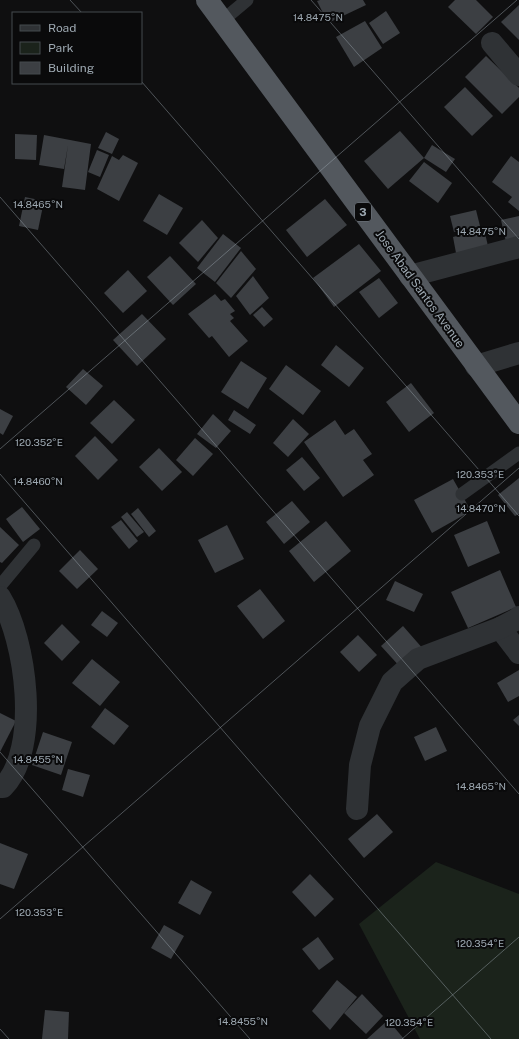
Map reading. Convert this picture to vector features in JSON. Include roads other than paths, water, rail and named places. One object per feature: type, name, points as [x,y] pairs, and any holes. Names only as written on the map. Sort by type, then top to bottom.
[{"type":"highway","name":"Jose Abad Santos Avenue","points":[[208,0],[519,423]]},
{"type":"street","points":[[492,43],[519,75]]},
{"type":"street","points":[[410,276],[519,247]]},
{"type":"street","points":[[476,366],[519,353]]},
{"type":"street","points":[[0,597],[6,606],[15,632],[20,653],[23,668],[26,707],[23,746],[10,780],[3,787],[0,787]]},
{"type":"street","points":[[357,809],[360,765],[370,726],[392,682],[418,659],[500,628],[519,617]]},
{"type":"street","points":[[500,628],[519,653]]},
{"type":"lane","points":[[222,21],[247,0]]},
{"type":"lane","points":[[462,494],[519,453]]},
{"type":"lane","points":[[0,586],[34,545]]}]
